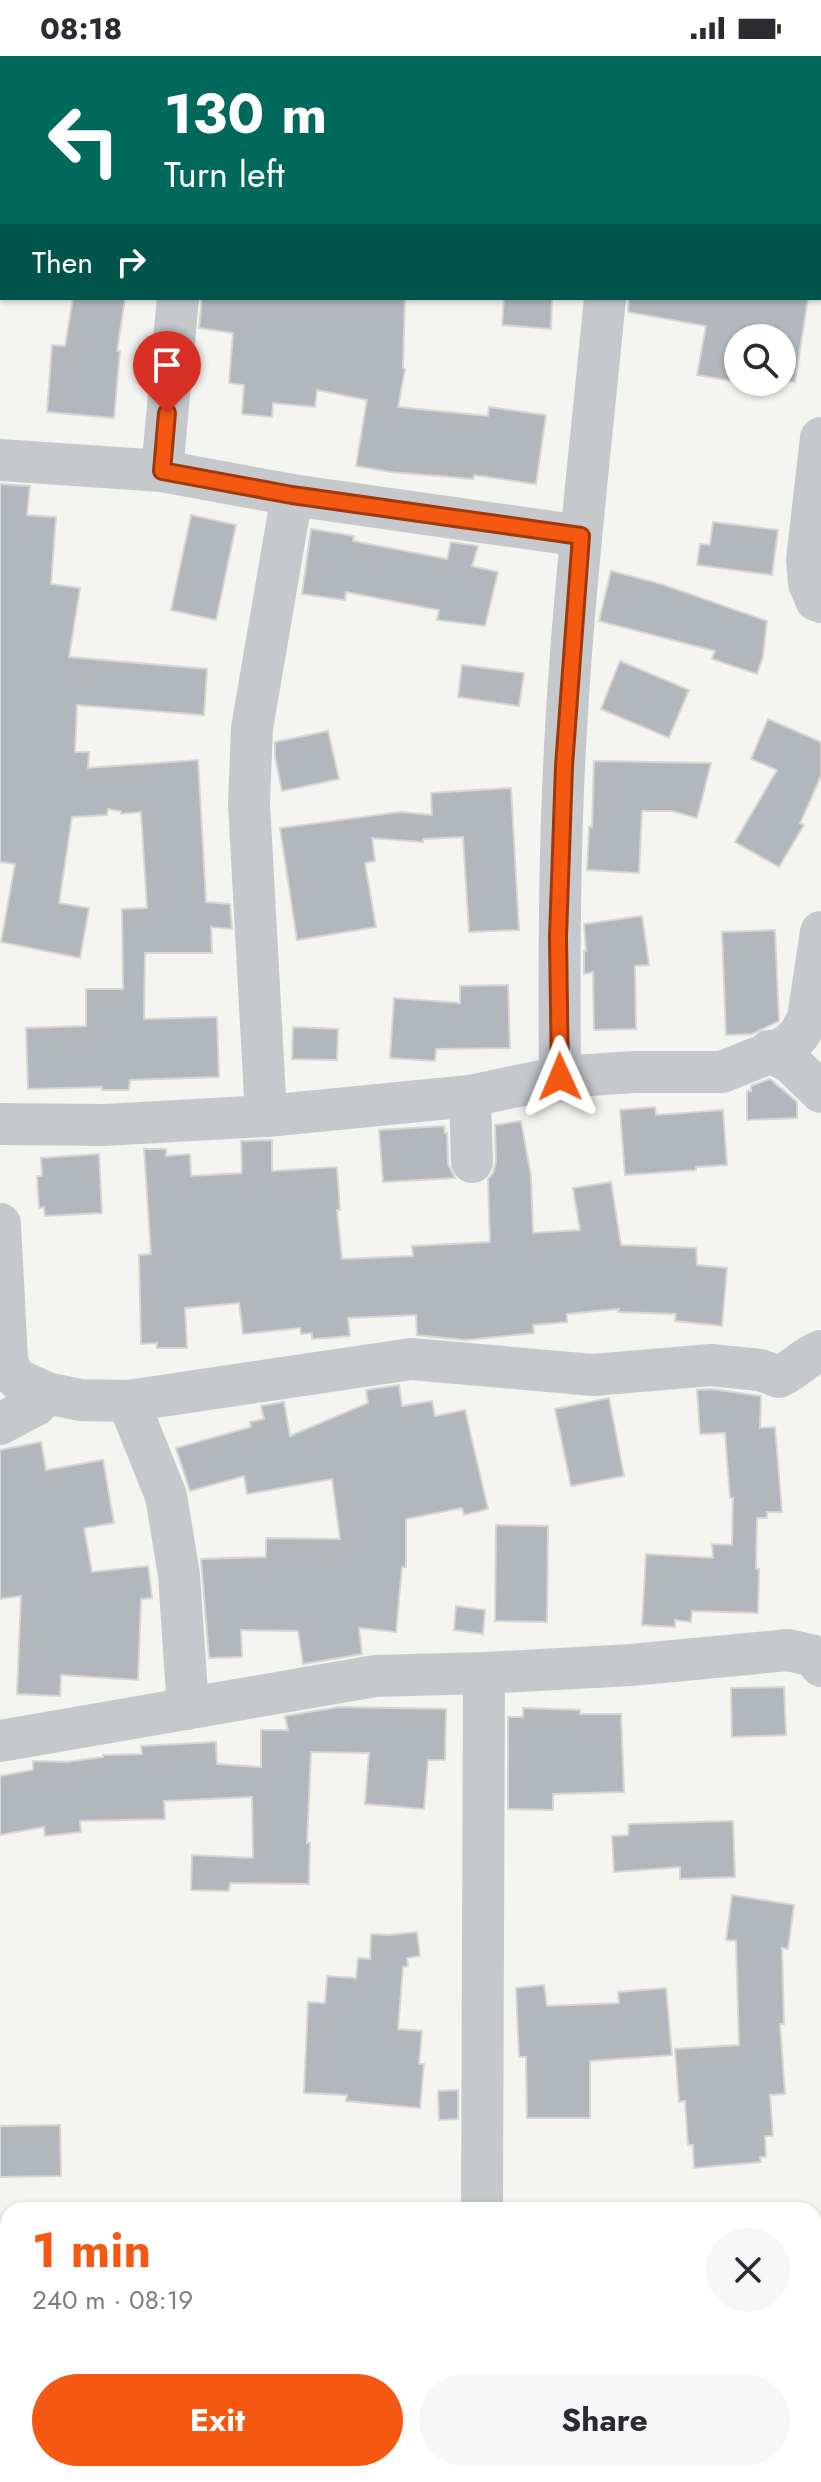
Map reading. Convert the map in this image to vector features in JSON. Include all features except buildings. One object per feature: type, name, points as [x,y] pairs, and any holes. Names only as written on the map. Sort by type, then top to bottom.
[{"type":"street","points":[[162,471],[178,300]]},
{"type":"street","points":[[560,1077],[558,937],[564,766],[581,536],[605,300]]},
{"type":"street","points":[[821,438],[807,560],[809,583],[816,600],[821,602]]},
{"type":"street","points":[[0,460],[162,471],[292,495],[581,536]]},
{"type":"street","points":[[266,1116],[249,803],[252,728],[292,495]]},
{"type":"street","points":[[0,1124],[104,1125],[266,1116],[470,1096],[560,1077],[634,1072],[722,1072],[787,1046],[799,1035],[808,1018],[821,932]]},
{"type":"street","points":[[809,1010],[821,1053]]},
{"type":"street","points":[[769,1051],[791,1063],[821,1092]]},
{"type":"street","points":[[470,1096],[472,1162]]},
{"type":"street","points":[[0,1224],[7,1359],[11,1373],[20,1381],[47,1393],[80,1400],[128,1401],[411,1359],[593,1375],[711,1365],[760,1370],[779,1377],[821,1351]]},
{"type":"street","points":[[0,1424],[36,1405],[47,1393]]},
{"type":"street","points":[[128,1401],[166,1496],[179,1575],[188,1709]]},
{"type":"street","points":[[0,1741],[375,1676],[631,1665],[788,1650],[814,1656],[821,1666]]},
{"type":"street","points":[[482,2202],[484,1673]]},
{"type":"route","points":[[167,413],[162,471],[292,495],[581,536],[564,766],[558,937],[560,1077]]}]
